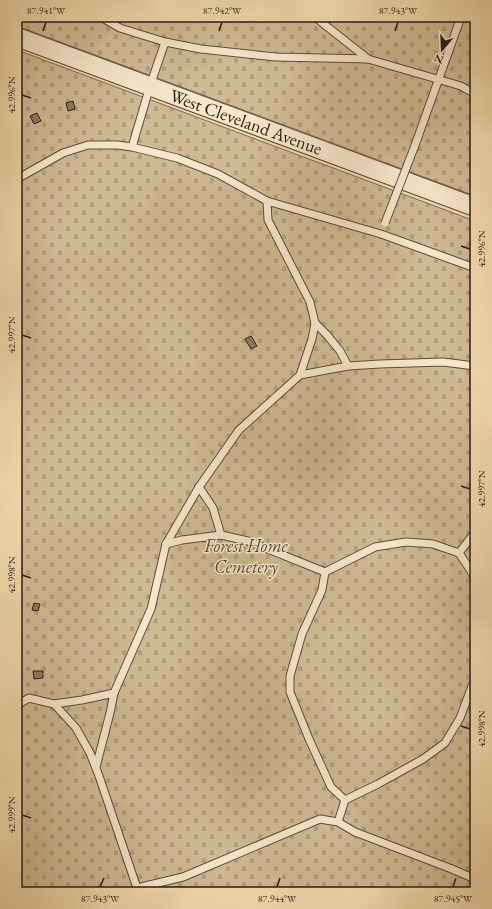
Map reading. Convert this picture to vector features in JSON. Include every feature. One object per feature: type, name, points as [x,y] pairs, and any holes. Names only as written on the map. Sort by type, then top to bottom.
[{"type":"street","name":"West Cleveland Avenue","points":[[17,37],[475,207]]},
{"type":"lane","points":[[101,17],[120,28],[165,42],[201,48],[276,57],[368,59],[461,86],[475,94]]},
{"type":"lane","points":[[315,17],[368,59]]},
{"type":"lane","points":[[381,234],[414,148],[461,17]]},
{"type":"lane","points":[[132,147],[165,42]]},
{"type":"lane","points":[[17,179],[63,154],[88,146],[117,145],[132,147],[177,158],[218,174],[267,201],[381,234],[475,268]]},
{"type":"lane","points":[[96,767],[114,693],[151,609],[166,544],[199,487],[239,430],[300,375],[312,339],[315,323],[310,302],[268,220],[267,201]]},
{"type":"lane","points":[[315,323],[328,335],[340,351],[348,366]]},
{"type":"lane","points":[[300,375],[348,366],[443,362],[475,366]]},
{"type":"lane","points":[[199,487],[213,508],[221,535]]},
{"type":"lane","points":[[459,553],[475,532]]},
{"type":"lane","points":[[166,544],[182,540],[221,535],[248,541],[325,572],[376,547],[406,542],[433,544],[459,553],[475,580]]},
{"type":"lane","points":[[325,572],[322,590],[302,634],[290,676],[290,692],[331,787],[345,800]]},
{"type":"lane","points":[[338,822],[345,800],[416,763],[445,743],[460,718],[474,683]]},
{"type":"lane","points":[[17,705],[29,698],[54,704],[114,693]]},
{"type":"lane","points":[[54,704],[76,728],[96,767],[138,890],[183,877],[320,819],[338,822],[356,832],[475,879]]},
{"type":"green space","points":[[17,17],[475,17],[475,196],[17,26]]},
{"type":"green space","name":"Forest Home Cemetery","points":[[17,50],[475,221],[475,892],[17,892]]},
{"type":"building","points":[[73,101],[75,109],[68,111],[66,103]]},
{"type":"building","points":[[37,113],[41,121],[34,124],[30,116]]},
{"type":"building","points":[[251,336],[257,346],[251,349],[245,339]]},
{"type":"building","points":[[34,603],[40,604],[38,611],[32,610]]},
{"type":"building","points":[[33,671],[43,671],[43,678],[34,679]]}]
